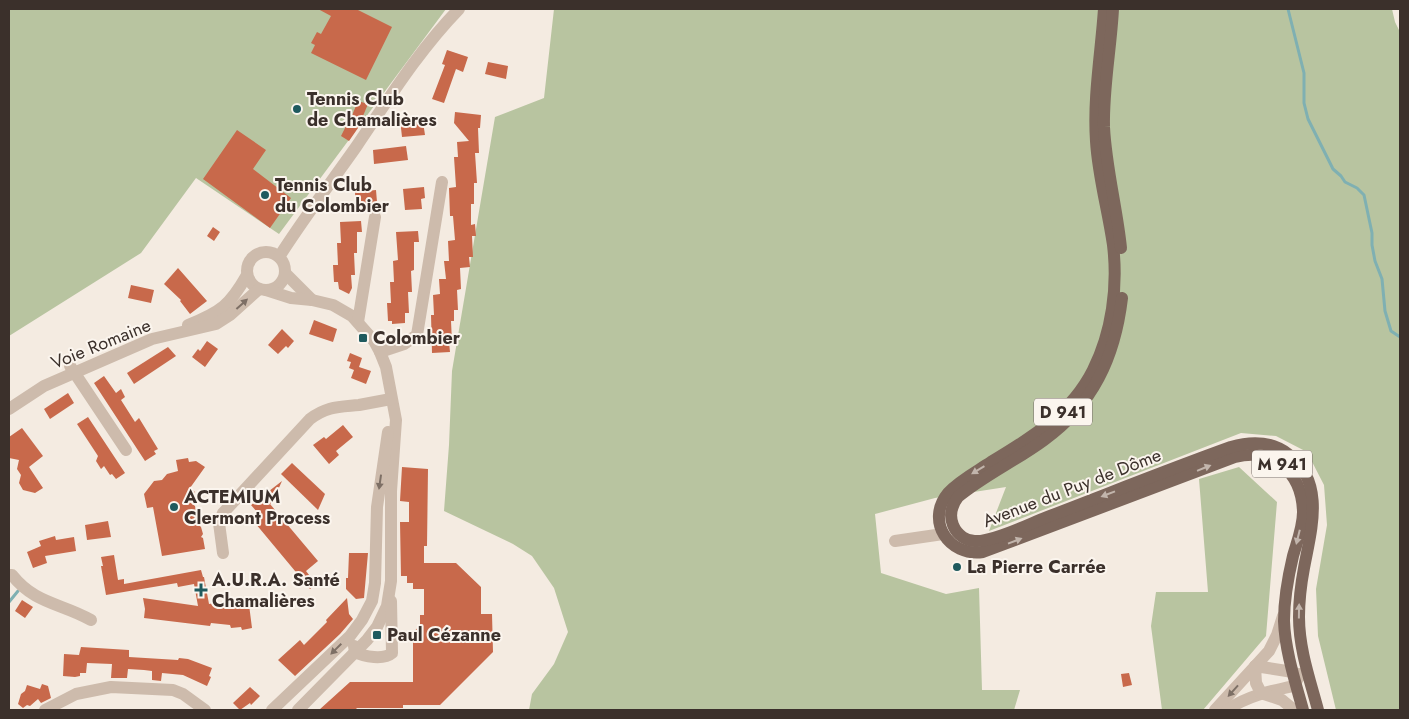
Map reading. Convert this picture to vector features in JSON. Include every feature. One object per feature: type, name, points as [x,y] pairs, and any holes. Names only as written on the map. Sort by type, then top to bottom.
[{"type":"main road","name":"D 941","points":[[949,532],[940,528],[939,515],[941,505],[947,495],[958,484],[1038,433],[1061,414],[1089,378],[1106,336],[1115,275],[1111,235],[1098,164],[1095,116],[1104,9]]},
{"type":"main road","name":"Avenue du Puy de Dôme","points":[[1113,9],[1104,128],[1107,163],[1120,232],[1123,272],[1119,318],[1112,349],[1102,373],[1091,392],[1064,424],[1044,440],[958,497],[951,512],[949,542],[961,550],[972,553],[985,551],[1156,481],[1230,446],[1247,443],[1263,443],[1275,446],[1299,464],[1310,486],[1313,508],[1311,532],[1300,595],[1299,619],[1302,646],[1318,710]]},
{"type":"main road","name":"M 941","points":[[1156,481],[1241,455],[1272,458],[1283,465],[1296,482],[1300,492],[1303,512],[1286,589],[1285,606],[1286,634],[1303,710]]},
{"type":"street","points":[[275,255],[296,231],[391,94],[459,9]]},
{"type":"street","points":[[380,352],[404,344],[417,335],[442,182]]},
{"type":"street","points":[[358,322],[374,217]]},
{"type":"street","points":[[262,290],[272,290],[279,286],[285,273],[285,267],[275,255],[256,254],[251,259],[247,267],[247,275],[250,282],[262,290],[291,298],[333,305],[352,316],[380,352],[386,368],[396,420],[392,491],[392,653],[385,656],[361,655],[355,652]]},
{"type":"street","points":[[285,273],[312,300]]},
{"type":"street","name":"Voie Romaine","points":[[9,409],[73,370],[149,333],[189,325],[214,314],[226,306],[247,275]]},
{"type":"street","name":"Voie Romaine","points":[[9,400],[33,383],[73,370],[152,339],[216,324],[262,290]]},
{"type":"street","points":[[73,370],[126,450]]},
{"type":"street","points":[[272,710],[350,636],[366,614],[372,601],[374,592],[377,506],[391,399]]},
{"type":"street","points":[[223,553],[219,523],[223,513],[310,419],[336,406],[391,399]]},
{"type":"street","points":[[895,541],[949,532]]},
{"type":"street","points":[[355,652],[354,644],[372,617],[381,594],[382,551],[375,533]]},
{"type":"street","points":[[9,575],[12,575],[21,586],[43,601],[77,612],[91,620]]},
{"type":"street","points":[[298,710],[373,633],[387,606],[391,581]]},
{"type":"street","points":[[1215,710],[1256,666],[1274,643],[1285,606]]},
{"type":"street","points":[[1302,646],[1296,679],[1309,710]]},
{"type":"street","points":[[1256,666],[1296,679]]},
{"type":"street","points":[[1256,666],[1256,683],[1261,694],[1282,700],[1294,710]]},
{"type":"street","points":[[1227,710],[1248,698],[1296,679]]},
{"type":"street","points":[[287,710],[303,694],[328,680]]},
{"type":"street","points":[[264,710],[276,698],[303,681]]},
{"type":"street","points":[[50,709],[76,694],[90,690],[124,687],[178,692],[189,697],[205,710]]},
{"type":"green space","points":[[9,9],[446,9],[279,234],[196,178],[141,253],[9,336]]},
{"type":"green space","points":[[554,9],[1392,9],[1400,32],[1400,710],[1336,710],[1318,636],[1316,589],[1327,525],[1324,485],[1307,452],[1276,436],[1241,433],[989,531],[1006,487],[935,498],[875,514],[881,573],[946,594],[979,588],[982,690],[1020,690],[1014,710],[529,710],[532,694],[554,664],[568,632],[554,588],[532,556],[513,544],[444,511],[452,371],[495,117],[544,98]]},
{"type":"green space","points":[[1239,467],[1277,502],[1266,636],[1203,710],[1162,710],[1151,626],[1156,592],[1208,592],[1199,479]]},
{"type":"building","points":[[318,9],[356,9],[392,27],[366,80],[311,53],[315,45],[311,43],[317,32],[321,34],[331,16]]},
{"type":"building","points":[[447,50],[468,57],[463,72],[456,69],[444,103],[432,99],[445,65],[442,64]]},
{"type":"building","points":[[488,62],[508,66],[506,79],[485,74]]},
{"type":"building","points":[[358,101],[368,104],[358,128],[349,141],[341,136]]},
{"type":"building","points":[[455,112],[481,115],[480,128],[478,128],[479,153],[475,153],[477,183],[474,183],[474,204],[471,204],[471,225],[475,224],[476,236],[472,236],[473,257],[469,257],[470,267],[460,268],[461,289],[457,290],[458,310],[454,310],[454,321],[451,321],[452,342],[449,342],[450,352],[432,353],[431,315],[434,315],[433,295],[440,294],[439,279],[446,279],[444,261],[449,261],[448,241],[455,240],[453,216],[450,216],[449,188],[456,187],[454,157],[458,157],[457,142],[469,141],[454,123]]},
{"type":"building","points":[[415,118],[415,122],[423,122],[425,135],[402,137],[400,119]]},
{"type":"building","points":[[237,130],[266,150],[253,169],[291,198],[270,228],[203,179]]},
{"type":"building","points":[[406,146],[408,160],[374,164],[373,150]]},
{"type":"building","points":[[424,187],[425,198],[421,199],[422,209],[405,210],[403,189]]},
{"type":"building","points":[[376,190],[377,202],[373,202],[373,209],[368,212],[356,213],[355,192]]},
{"type":"building","points":[[361,221],[362,232],[357,232],[357,253],[354,253],[355,275],[351,275],[352,288],[349,294],[339,289],[338,282],[334,282],[333,265],[338,265],[337,243],[341,243],[340,222]]},
{"type":"building","points":[[213,227],[220,232],[214,241],[207,236]]},
{"type":"building","points":[[418,231],[419,242],[414,242],[414,270],[411,271],[412,292],[408,292],[409,313],[405,313],[405,323],[392,324],[392,321],[388,321],[387,303],[391,303],[390,282],[394,282],[393,261],[398,260],[396,232]]},
{"type":"building","points":[[178,268],[207,301],[190,314],[181,300],[164,284]]},
{"type":"building","points":[[131,285],[154,290],[151,303],[128,298]]},
{"type":"building","points":[[314,320],[337,329],[333,342],[309,334]]},
{"type":"building","points":[[282,329],[294,341],[288,348],[286,346],[278,354],[268,345]]},
{"type":"building","points":[[207,341],[218,349],[205,367],[192,357],[198,349],[200,351]]},
{"type":"building","points":[[168,347],[176,356],[134,384],[127,373]]},
{"type":"building","points":[[350,353],[362,358],[359,367],[371,371],[366,384],[351,378],[354,370],[349,368],[351,362],[347,361]]},
{"type":"building","points":[[104,376],[116,393],[121,389],[125,397],[121,400],[135,422],[139,418],[158,449],[154,451],[156,454],[145,461],[94,383]]},
{"type":"building","points":[[68,393],[74,403],[50,419],[44,409]]},
{"type":"building","points":[[88,417],[125,473],[116,479],[112,474],[110,475],[104,466],[101,469],[96,461],[98,456],[77,424]]},
{"type":"building","points":[[343,425],[353,437],[336,451],[339,455],[329,464],[313,445],[324,437],[326,439]]},
{"type":"building","points":[[22,428],[43,456],[29,467],[43,488],[35,493],[23,490],[19,483],[21,475],[17,469],[19,460],[9,458],[9,437]]},
{"type":"building","name":"ACTEMIUM Clermont Process","points":[[188,458],[189,462],[196,461],[205,467],[190,488],[195,492],[188,501],[195,506],[205,549],[162,556],[153,507],[147,508],[144,494],[154,481],[162,480],[167,474],[178,471],[176,460]]},
{"type":"building","points":[[292,463],[325,494],[318,510],[281,474]]},
{"type":"building","points":[[402,467],[428,469],[427,546],[424,546],[424,563],[456,563],[481,587],[481,614],[492,614],[493,652],[440,705],[403,705],[403,708],[319,710],[350,682],[413,682],[413,633],[420,625],[420,615],[424,615],[424,589],[413,589],[413,583],[407,583],[407,576],[401,576],[400,522],[409,522],[409,502],[400,501]]},
{"type":"building","points":[[282,481],[270,504],[318,561],[306,571],[316,584],[310,589],[250,517],[257,512],[251,505]]},
{"type":"building","points":[[108,521],[111,537],[87,540],[85,525]]},
{"type":"building","points":[[55,536],[56,540],[74,537],[76,551],[45,556],[47,563],[33,568],[27,552],[41,546],[39,541]]},
{"type":"building","points":[[349,553],[368,553],[364,598],[356,599],[346,589]]},
{"type":"building","points":[[114,555],[118,580],[124,579],[124,584],[201,570],[209,604],[248,597],[252,628],[242,630],[241,627],[231,628],[230,625],[211,623],[210,626],[144,618],[143,598],[198,606],[194,584],[178,587],[177,583],[106,595],[101,557]]},
{"type":"building","points":[[347,598],[349,614],[353,619],[340,634],[295,676],[278,660],[300,640],[304,645]]},
{"type":"building","points":[[22,600],[33,607],[25,618],[15,611]]},
{"type":"building","points":[[81,647],[129,650],[129,657],[188,659],[212,668],[209,676],[211,677],[207,686],[183,675],[162,673],[161,681],[152,680],[152,671],[144,670],[128,669],[127,678],[111,678],[112,664],[87,663],[86,673],[80,673],[80,676],[75,677],[63,676],[64,654],[79,655]]},
{"type":"building","points":[[1129,673],[1132,685],[1123,687],[1121,674]]},
{"type":"building","points":[[42,684],[48,686],[51,698],[41,703],[38,699],[30,706],[27,705],[23,708],[18,704],[21,694],[25,691],[27,685],[40,689]]},
{"type":"building","points":[[250,687],[260,696],[251,705],[250,703],[240,710],[233,703]]},
{"type":"waterway","points":[[1288,9],[1304,73],[1304,103],[1308,119],[1333,169],[1345,182],[1357,188],[1364,195],[1372,233],[1375,261],[1382,279],[1385,311],[1391,331],[1400,337]]},
{"type":"waterway","points":[[9,602],[18,591]]},
{"type":"place","name":"Tennis Club de Chamalières","points":[[297,109]]},
{"type":"place","name":"Tennis Club du Colombier","points":[[265,195]]},
{"type":"place","name":"Colombier","points":[[363,338]]},
{"type":"place","name":"ACTEMIUM Clermont Process","points":[[174,507]]},
{"type":"place","name":"La Pierre Carrée","points":[[957,567]]},
{"type":"place","name":"A.U.R.A. Santé Chamalières","points":[[201,590]]},
{"type":"place","name":"Paul Cézanne","points":[[377,635]]}]
